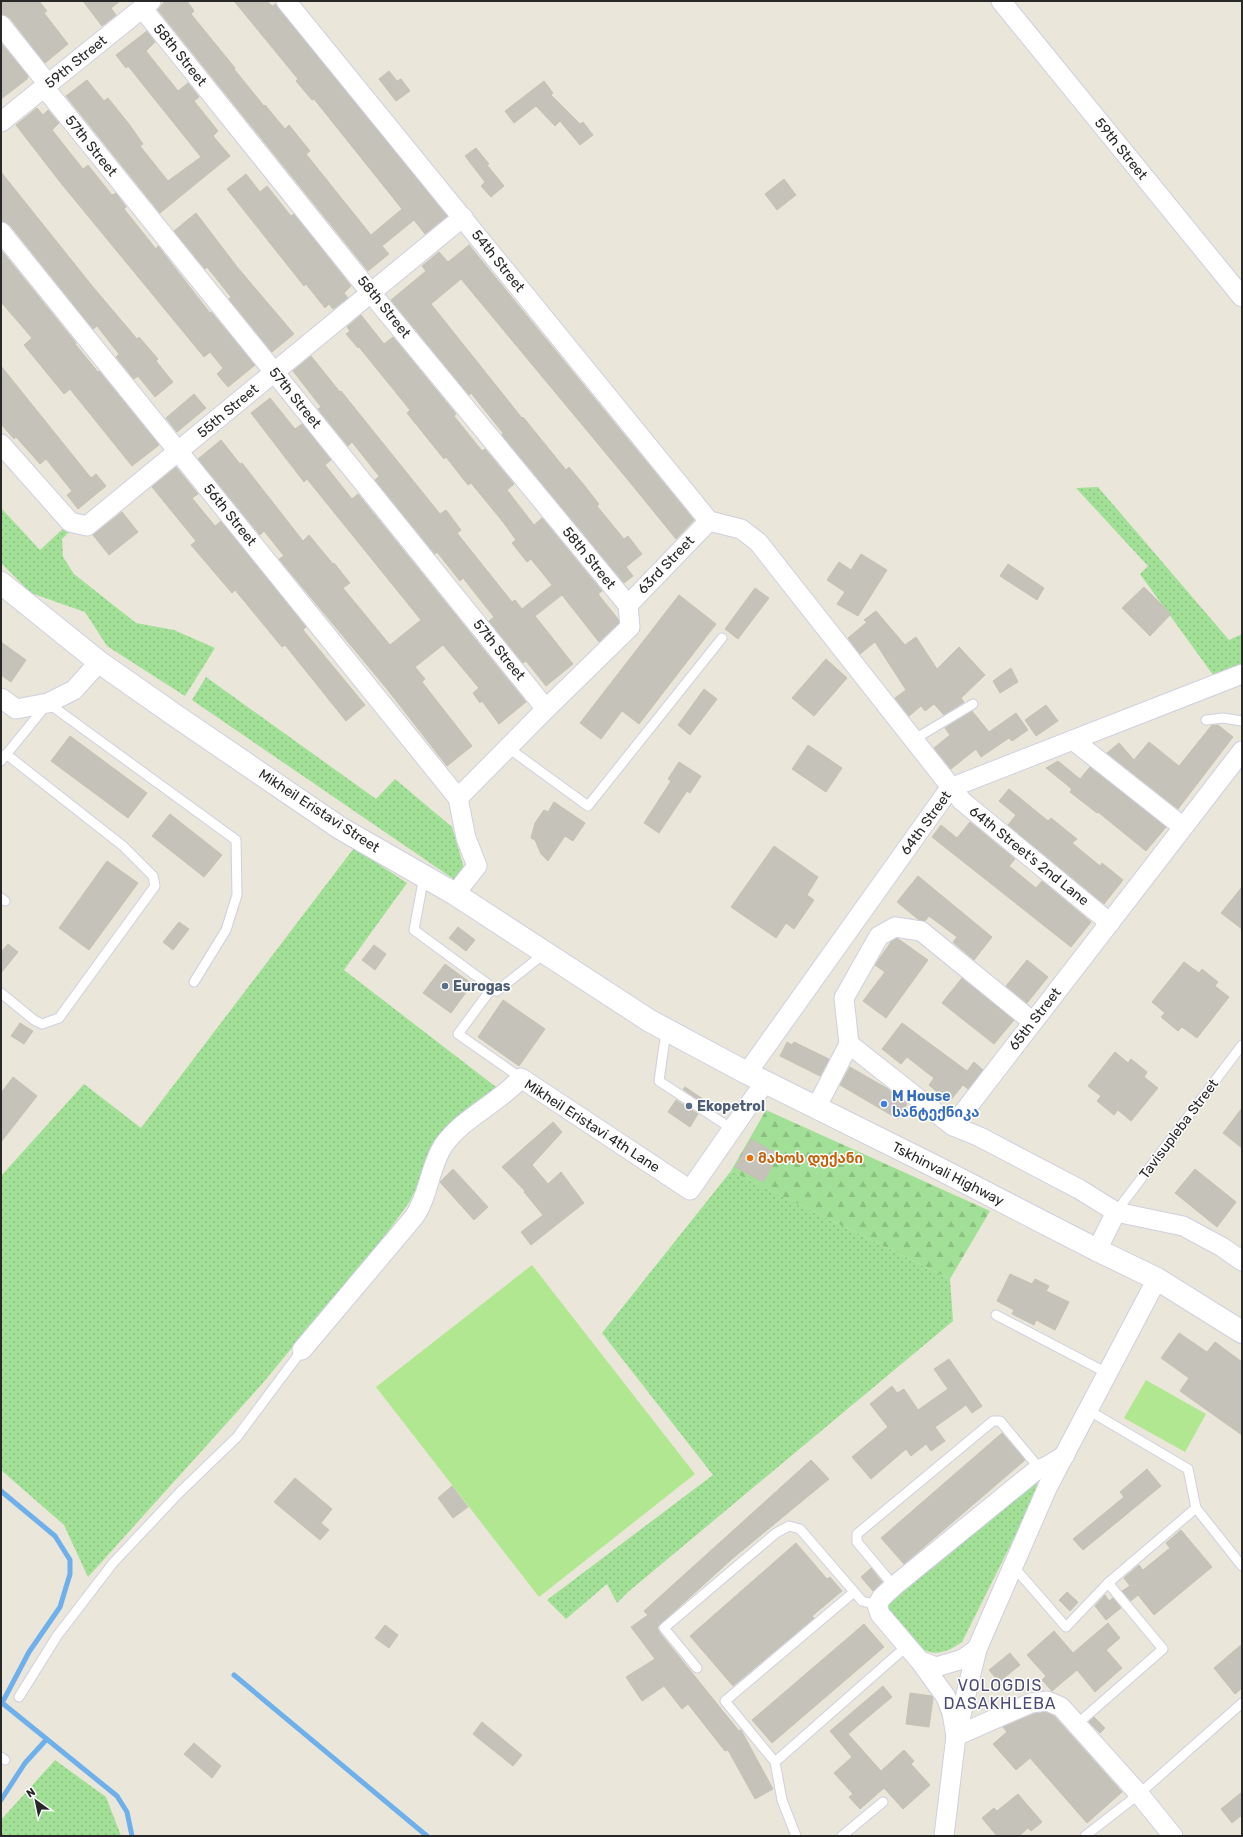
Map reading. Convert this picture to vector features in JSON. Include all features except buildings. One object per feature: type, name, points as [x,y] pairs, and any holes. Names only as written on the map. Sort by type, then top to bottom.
[{"type":"main road","name":"Mikheil Eristavi Street","points":[[1,583],[99,662],[340,828],[455,894],[658,1025]]},
{"type":"main road","name":"Tskhinvali Highway","points":[[658,1025],[756,1078],[1157,1279],[1242,1332]]},
{"type":"street","name":"54th Street","points":[[286,1],[709,521]]},
{"type":"street","name":"59th Street","points":[[1001,1],[1242,297]]},
{"type":"street","name":"59th Street","points":[[1,122],[145,4]]},
{"type":"street","name":"58th Street","points":[[145,4],[371,293],[628,605]]},
{"type":"street","name":"57th Street","points":[[1,25],[46,86],[546,709]]},
{"type":"street","name":"55th Street","points":[[1,444],[70,522],[87,526],[463,217]]},
{"type":"street","name":"56th Street","points":[[1,232],[458,798]]},
{"type":"street","name":"63rd Street","points":[[458,798],[630,627],[628,605],[709,521]]},
{"type":"street","points":[[709,521],[741,529],[758,542],[950,788]]},
{"type":"street","points":[[1,698],[16,709],[48,703],[74,690],[99,662]]},
{"type":"street","name":"64th Street","points":[[756,1078],[857,918],[950,788],[1242,674]]},
{"type":"street","points":[[1073,740],[1183,827]]},
{"type":"street","name":"65th Street","points":[[953,1126],[1242,751]]},
{"type":"street","name":"64th Street's 2nd Lane","points":[[950,788],[962,801],[1110,923]]},
{"type":"street","points":[[455,894],[477,866],[466,838],[458,798]]},
{"type":"street","points":[[857,918],[879,936]]},
{"type":"street","points":[[816,1108],[849,1044],[844,998],[879,936],[896,927],[921,931],[1033,1022]]},
{"type":"street","points":[[849,1044],[953,1126],[980,1137],[1079,1189],[1116,1212],[1183,1226],[1222,1247],[1242,1261]]},
{"type":"street","name":"Mikheil Eristavi 4th Lane","points":[[302,1350],[414,1217],[422,1204],[442,1147],[452,1136],[480,1112],[511,1090],[521,1078],[690,1190],[732,1129],[756,1078]]},
{"type":"street","points":[[1097,1250],[1116,1212]]},
{"type":"street","points":[[1222,1247],[1242,1252]]},
{"type":"street","points":[[944,1836],[956,1736],[976,1649],[1048,1486],[1157,1279]]},
{"type":"street","points":[[956,1736],[952,1713],[946,1696],[920,1661],[880,1614],[877,1605],[882,1597],[894,1586],[1037,1470],[1049,1465],[1064,1455]]},
{"type":"street","points":[[1037,1470],[1045,1477],[1048,1486]]},
{"type":"street","points":[[920,1661],[936,1667],[963,1659],[976,1649]]},
{"type":"street","points":[[956,1736],[1031,1703],[1047,1701],[1061,1707],[1076,1726],[1139,1794],[1173,1836]]},
{"type":"lane","points":[[508,747],[588,806],[722,638]]},
{"type":"lane","points":[[1,994],[34,1020],[42,1024],[59,1018],[155,886],[154,876],[123,846],[4,757],[48,703],[236,840],[237,895],[226,930],[194,982]]},
{"type":"lane","points":[[913,740],[973,704]]},
{"type":"lane","points":[[1206,720],[1223,718],[1242,721]]},
{"type":"lane","points":[[424,876],[414,930],[492,988],[497,991],[545,953]]},
{"type":"lane","points":[[492,988],[458,1034],[521,1078]]},
{"type":"lane","points":[[658,1025],[659,1081],[732,1129]]},
{"type":"lane","name":"Tavisupleba Street","points":[[1116,1212],[1242,1045]]},
{"type":"lane","points":[[996,1316],[1107,1373]]},
{"type":"lane","points":[[19,1697],[57,1636],[113,1563],[179,1493],[237,1437],[302,1350]]},
{"type":"lane","points":[[1088,1410],[1188,1469],[1196,1508],[1242,1566]]},
{"type":"lane","points":[[894,1586],[857,1542],[857,1534],[993,1421],[1000,1421],[1037,1470]]},
{"type":"lane","points":[[1013,1566],[1066,1627],[1108,1583],[1196,1508]]},
{"type":"lane","points":[[698,1668],[664,1628],[776,1534],[789,1526],[800,1529],[862,1601],[877,1605]]},
{"type":"lane","points":[[1076,1726],[1163,1649],[1108,1583]]},
{"type":"lane","points":[[796,1836],[782,1800],[775,1762],[725,1701],[854,1592]]},
{"type":"lane","points":[[775,1762],[907,1646]]},
{"type":"lane","points":[[1092,1834],[1242,1703]]},
{"type":"lane","points":[[842,1836],[883,1802]]},
{"type":"green space","points":[[1098,487],[1229,640],[1242,634],[1242,669],[1216,679],[1140,574],[1148,566],[1076,488]]},
{"type":"green space","points":[[1,508],[40,550],[67,525],[71,530],[62,539],[63,557],[74,574],[136,623],[174,630],[215,648],[185,696],[107,646],[85,612],[31,593],[1,563]]},
{"type":"green space","points":[[206,677],[376,799],[395,779],[452,827],[464,868],[455,880],[192,700]]},
{"type":"green space","points":[[354,848],[407,883],[344,970],[496,1087],[442,1134],[410,1201],[390,1229],[262,1384],[88,1577],[64,1525],[1,1470],[1,1176],[84,1084],[141,1128]]},
{"type":"green space","points":[[766,1110],[990,1211],[950,1279],[731,1171]]},
{"type":"green space","points":[[731,1171],[950,1279],[953,1321],[628,1592],[617,1603],[607,1584],[566,1619],[547,1600],[713,1475],[602,1333]]},
{"type":"green space","points":[[532,1265],[695,1474],[539,1597],[376,1387]]},
{"type":"green space","points":[[1146,1380],[1206,1414],[1185,1452],[1124,1418]]},
{"type":"green space","points":[[1036,1482],[1039,1488],[962,1642],[949,1650],[937,1653],[919,1647],[888,1610],[887,1603]]},
{"type":"green space","points":[[55,1760],[106,1797],[121,1836],[1,1836],[1,1820]]},
{"type":"waterway","points":[[1,1491],[55,1536],[70,1560],[70,1574],[60,1607],[29,1652],[2,1703]]},
{"type":"waterway","points":[[234,1675],[427,1836]]},
{"type":"waterway","points":[[1,1702],[117,1796],[127,1812],[132,1836]]},
{"type":"waterway","points":[[1,1800],[25,1763],[46,1740]]},
{"type":"place","name":"Eurogas","points":[[445,986]]},
{"type":"place","name":"M House სანტექნიკა","points":[[884,1104]]},
{"type":"place","name":"Ekopetrol","points":[[689,1106]]},
{"type":"place","name":"მახოს დუქანი","points":[[750,1158]]},
{"type":"district","name":"VOLOGDIS DASAKHLEBA","points":[[1000,1694]]}]
